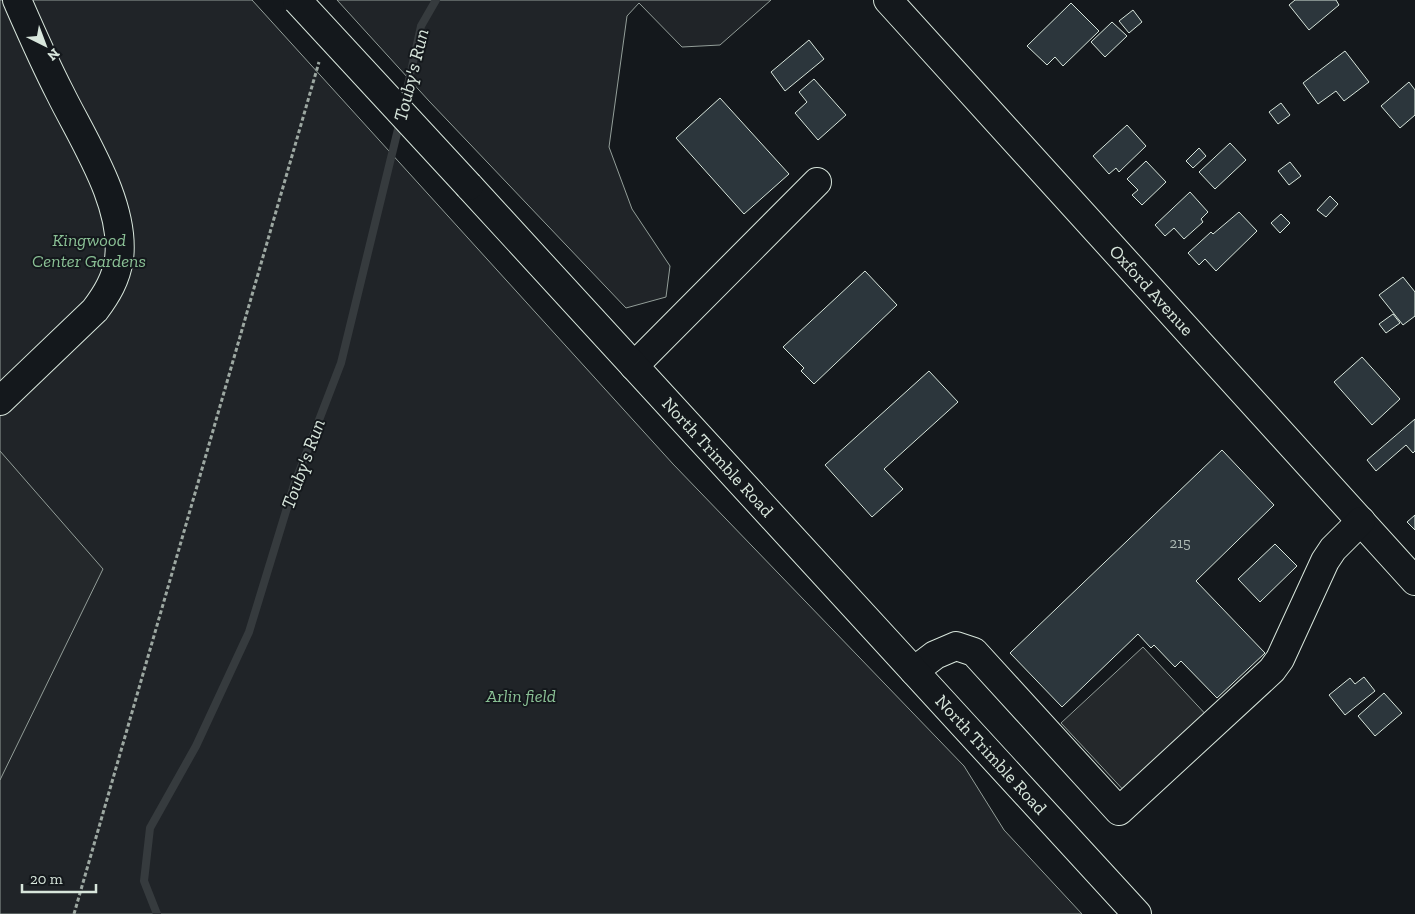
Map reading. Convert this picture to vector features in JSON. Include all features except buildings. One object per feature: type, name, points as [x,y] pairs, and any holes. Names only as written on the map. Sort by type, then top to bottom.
[{"type":"main road","points":[[0,401],[95,310],[108,292],[119,258],[116,219],[104,184],[38,50],[17,0]]},
{"type":"main road","name":"North Trimble Road","points":[[297,0],[1137,914]]},
{"type":"main road","name":"Oxford Avenue","points":[[888,0],[1415,581]]},
{"type":"main road","points":[[634,366],[817,182]]},
{"type":"main road","points":[[914,671],[935,655],[956,646],[974,652],[1119,811],[1272,670],[1280,659],[1325,560],[1333,549],[1361,521]]},
{"type":"path","points":[[74,914],[321,54]]},
{"type":"green space","points":[[0,0],[252,0],[673,464],[964,766],[1004,830],[1082,914],[0,914]]},
{"type":"green space","points":[[337,0],[771,0],[720,45],[682,47],[639,3],[627,16],[609,147],[632,209],[670,266],[666,297],[626,308],[429,101]]},
{"type":"shaded area","points":[[0,451],[103,569],[0,780]]},
{"type":"shaded area","points":[[1143,647],[1210,719],[1128,795],[1061,723]]},
{"type":"waterway","name":"Touby's Run","points":[[403,107],[421,26],[436,0]]},
{"type":"waterway","name":"Touby's Run","points":[[157,914],[144,881],[150,828],[196,746],[249,632],[294,485],[341,363],[400,121]]},
{"type":"park label","name":"Kingwood Center Gardens","points":[[89,250]]},
{"type":"park label","name":"Arlin field","points":[[521,696]]}]
